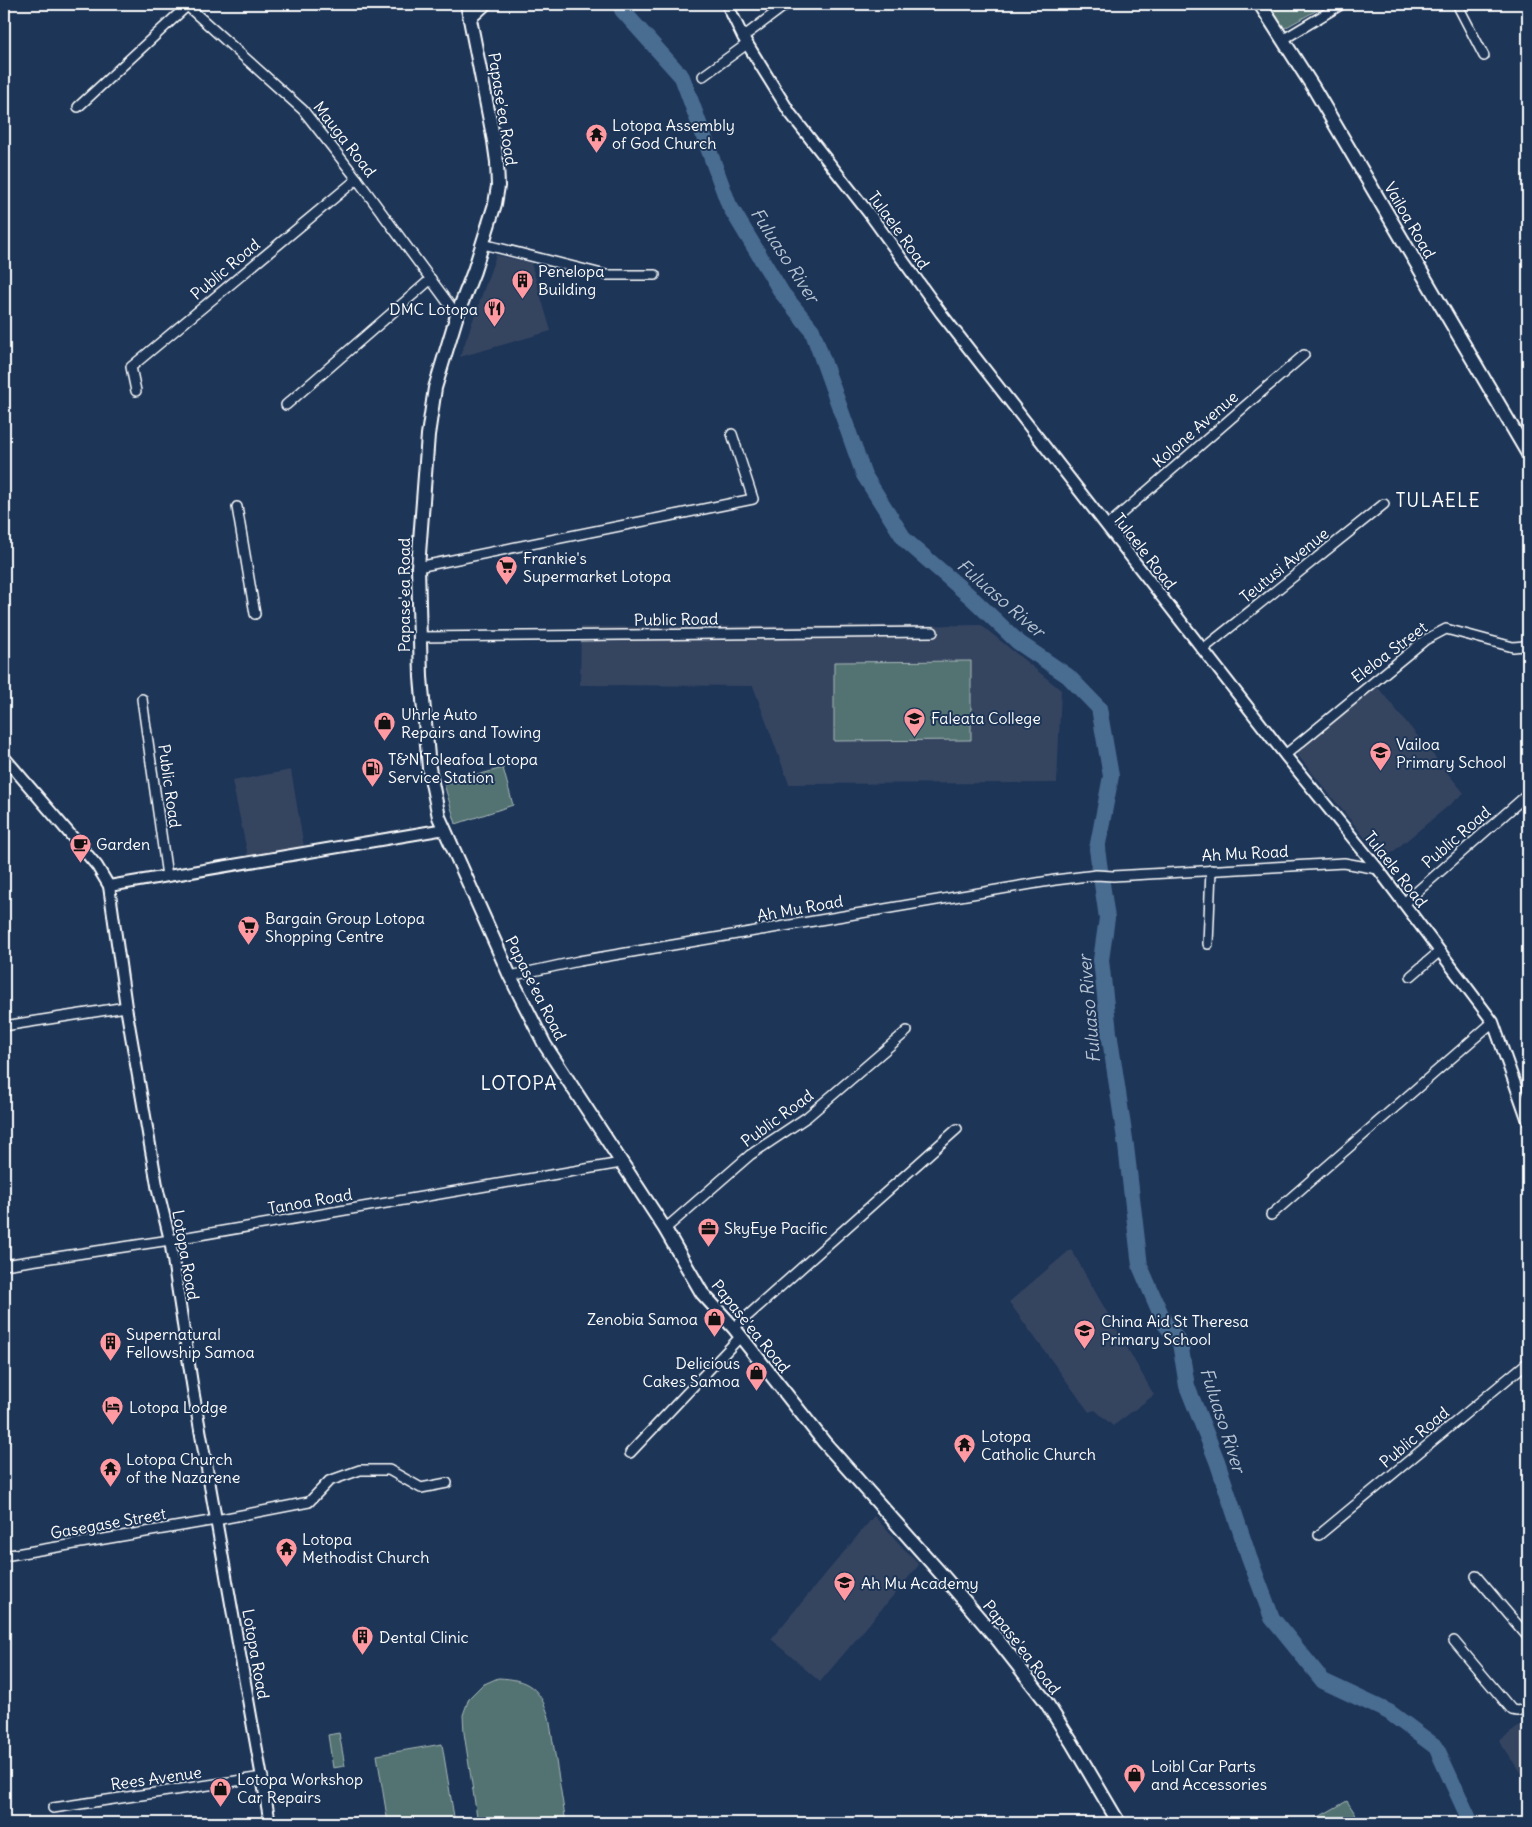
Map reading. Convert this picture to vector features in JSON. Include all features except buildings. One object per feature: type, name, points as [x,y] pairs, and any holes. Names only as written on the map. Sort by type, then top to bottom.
[{"type":"main road","name":"Papase'ea Road","points":[[467,4],[471,16],[497,162],[498,186],[495,204],[457,315],[434,398],[428,435],[418,568],[419,637],[429,768],[439,817],[510,976],[545,1045],[665,1229],[702,1293],[737,1332],[828,1446],[944,1576],[998,1640],[1044,1699],[1119,1823]]},
{"type":"main road","points":[[471,16],[485,4]]},
{"type":"main road","name":"Vailoa Road","points":[[1260,4],[1313,87],[1528,454]]},
{"type":"street","name":"Tulaele Road","points":[[727,4],[745,41],[790,113],[871,216],[947,321],[1285,755],[1378,869],[1493,1022],[1528,1121]]},
{"type":"street","points":[[703,76],[786,4]]},
{"type":"street","points":[[1284,39],[1342,4]]},
{"type":"street","points":[[1457,4],[1484,56]]},
{"type":"street","points":[[78,108],[186,5]]},
{"type":"street","name":"Mauga Road","points":[[186,5],[303,110],[357,179],[457,315]]},
{"type":"street","name":"Public Road","points":[[136,390],[130,367],[357,179]]},
{"type":"street","points":[[482,244],[606,275],[655,275]]},
{"type":"street","points":[[286,405],[431,279]]},
{"type":"street","name":"Kolone Avenue","points":[[1107,526],[1304,355]]},
{"type":"street","points":[[418,568],[753,499],[732,434]]},
{"type":"street","name":"Teutusi Avenue","points":[[1202,649],[1384,504]]},
{"type":"street","points":[[237,507],[255,614]]},
{"type":"street","name":"Eleloa Street","points":[[1285,755],[1425,640],[1446,629],[1513,647],[1524,646],[1528,642]]},
{"type":"street","name":"Public Road","points":[[419,637],[933,632]]},
{"type":"street","name":"Public Road","points":[[142,700],[167,876]]},
{"type":"street","name":"Lotopa Road","points":[[4,757],[97,866],[109,886],[126,1007],[158,1191],[170,1240],[193,1390],[270,1823]]},
{"type":"street","name":"Public Road","points":[[1404,903],[1528,794]]},
{"type":"street","points":[[109,886],[445,829]]},
{"type":"street","name":"Ah Mu Road","points":[[510,976],[579,961],[1055,880],[1096,875],[1113,876],[1344,863],[1378,869]]},
{"type":"street","points":[[1208,944],[1211,870]]},
{"type":"street","points":[[1411,976],[1440,952]]},
{"type":"street","points":[[4,1026],[126,1007]]},
{"type":"street","points":[[1271,1215],[1493,1022]]},
{"type":"street","name":"Public Road","points":[[665,1229],[750,1155],[807,1117],[907,1031]]},
{"type":"street","points":[[630,1453],[737,1332],[957,1129]]},
{"type":"street","name":"Tanoa Road","points":[[4,1265],[170,1240],[621,1163]]},
{"type":"street","name":"Public Road","points":[[1319,1535],[1528,1362]]},
{"type":"street","points":[[216,1520],[309,1502],[329,1481],[360,1470],[389,1470],[421,1488],[447,1483]]},
{"type":"street","name":"Gasegase Street","points":[[4,1556],[216,1520]]},
{"type":"street","points":[[1476,1576],[1528,1637]]},
{"type":"street","points":[[1454,1641],[1512,1710],[1528,1708]]},
{"type":"street","name":"Rees Avenue","points":[[53,1808],[263,1777]]},
{"type":"shaded area","points":[[496,255],[531,263],[551,331],[460,357]]},
{"type":"shaded area","name":"Faleata College","points":[[981,625],[1061,690],[1057,783],[789,784],[753,686],[580,685],[581,627]]},
{"type":"shaded area","name":"Vailoa Primary School","points":[[1376,685],[1464,793],[1383,860],[1295,752]]},
{"type":"shaded area","points":[[291,770],[304,847],[248,856],[232,781]]},
{"type":"shaded area","name":"China Aid St Theresa Primary School","points":[[1071,1249],[1154,1395],[1113,1426],[1095,1410],[1089,1412],[1009,1302]]},
{"type":"shaded area","name":"Ah Mu Academy","points":[[874,1516],[919,1565],[820,1682],[771,1639]]},
{"type":"shaded area","points":[[1528,1720],[1528,1784],[1499,1741]]},
{"type":"green space","points":[[1267,4],[1328,4],[1283,29]]},
{"type":"green space","points":[[971,661],[971,740],[834,741],[834,662]]},
{"type":"green space","points":[[503,768],[513,805],[456,824],[444,784]]},
{"type":"green space","points":[[498,1678],[525,1683],[537,1692],[545,1707],[549,1717],[566,1823],[478,1823],[463,1715],[469,1698],[482,1685]]},
{"type":"green space","points":[[339,1733],[345,1766],[333,1768],[328,1735]]},
{"type":"green space","points":[[442,1744],[455,1823],[388,1823],[377,1755]]},
{"type":"green space","points":[[1347,1801],[1361,1823],[1308,1823]]},
{"type":"waterway","name":"Fuluaso River","points":[[621,4],[622,10],[682,77],[729,205],[782,293],[812,330],[864,475],[905,540],[972,598],[1018,642],[1068,676],[1099,708],[1111,776],[1097,849],[1107,918],[1101,960],[1140,1266],[1165,1324],[1180,1343],[1187,1386],[1217,1461],[1249,1557],[1272,1618],[1323,1681],[1389,1712],[1436,1747],[1471,1823]]},
{"type":"place","name":"Lotopa Assembly of God Church","points":[[596,153]]},
{"type":"place","name":"Penelopa Building","points":[[522,299]]},
{"type":"place","name":"DMC Lotopa","points":[[494,328]]},
{"type":"place","name":"Frankie's Supermarket Lotopa","points":[[507,586]]},
{"type":"place","name":"Faleata College","points":[[915,737]]},
{"type":"place","name":"Uhrle Auto Repairs and Towing","points":[[385,742]]},
{"type":"place","name":"Vailoa Primary School","points":[[1380,772]]},
{"type":"place","name":"T&N Toleafoa Lotopa Service Station","points":[[372,787]]},
{"type":"place","name":"Garden","points":[[80,863]]},
{"type":"place","name":"Bargain Group Lotopa Shopping Centre","points":[[249,946]]},
{"type":"place","name":"SkyEye Pacific","points":[[708,1247]]},
{"type":"place","name":"Zenobia Samoa","points":[[714,1338]]},
{"type":"place","name":"China Aid St Theresa Primary School","points":[[1085,1349]]},
{"type":"place","name":"Supernatural Fellowship Samoa","points":[[110,1362]]},
{"type":"place","name":"Delicious Cakes Samoa","points":[[756,1391]]},
{"type":"place","name":"Lotopa Lodge","points":[[113,1426]]},
{"type":"place","name":"Lotopa Catholic Church","points":[[965,1464]]},
{"type":"place","name":"Lotopa Church of the Nazarene","points":[[110,1487]]},
{"type":"place","name":"Lotopa Methodist Church","points":[[286,1567]]},
{"type":"place","name":"Ah Mu Academy","points":[[845,1602]]},
{"type":"place","name":"Dental Clinic","points":[[363,1656]]},
{"type":"place","name":"Loibl Car Parts and Accessories","points":[[1135,1794]]},
{"type":"place","name":"Lotopa Workshop Car Repairs","points":[[221,1807]]},
{"type":"district","name":"TULAELE","points":[[1438,500]]},
{"type":"district","name":"LOTOPA","points":[[519,1083]]}]
